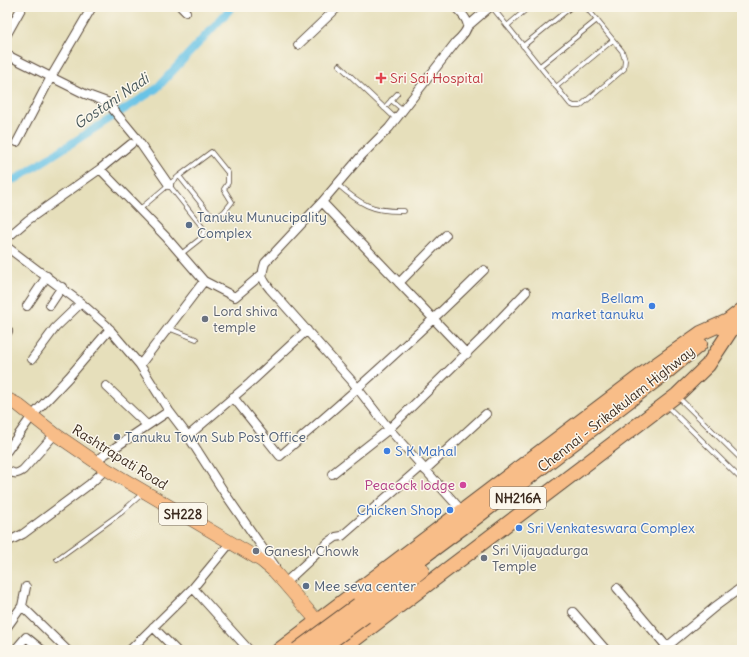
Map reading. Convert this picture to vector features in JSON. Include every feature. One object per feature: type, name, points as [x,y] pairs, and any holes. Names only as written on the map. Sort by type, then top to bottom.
[{"type":"highway","name":"Chennai - Srikakulam Highway","points":[[296,650],[362,610],[470,522],[657,379],[734,323],[742,310]]},
{"type":"highway","points":[[341,650],[677,395],[708,365],[734,323]]},
{"type":"highway","points":[[279,650],[462,511],[701,333],[734,323]]},
{"type":"highway","name":"NH216A","points":[[319,650],[362,610]]},
{"type":"main road","name":"Rashtrapati Road","points":[[7,399],[106,469],[262,561],[285,583],[341,650]]},
{"type":"street","points":[[7,34],[22,7]]},
{"type":"street","points":[[17,142],[51,77],[92,7]]},
{"type":"street","points":[[298,46],[338,7]]},
{"type":"street","points":[[455,7],[467,20],[468,26]]},
{"type":"street","points":[[100,169],[140,209],[204,281],[235,297],[261,275],[265,263],[396,119],[456,42],[463,36],[468,26],[491,7]]},
{"type":"street","points":[[7,55],[85,94],[107,102],[135,136],[169,185]]},
{"type":"street","points":[[7,238],[28,220],[100,169],[131,144]]},
{"type":"street","points":[[322,202],[467,354]]},
{"type":"street","points":[[399,283],[446,235]]},
{"type":"street","points":[[7,247],[62,287],[81,303],[110,329],[140,365],[169,411],[188,436],[224,492],[275,566],[274,571]]},
{"type":"street","points":[[233,397],[280,456],[358,389],[434,320],[484,270]]},
{"type":"street","points":[[261,275],[263,281],[358,389],[389,429],[462,511]]},
{"type":"street","points":[[27,306],[47,276]]},
{"type":"street","points":[[140,365],[204,281]]},
{"type":"street","points":[[50,305],[62,287]]},
{"type":"street","points":[[332,474],[389,429],[467,354],[526,292]]},
{"type":"street","points":[[32,358],[55,328],[81,303]]},
{"type":"street","points":[[7,452],[32,416],[69,377],[110,329]]},
{"type":"street","points":[[188,436],[306,330]]},
{"type":"street","points":[[106,386],[147,425]]},
{"type":"street","points":[[95,461],[169,411]]},
{"type":"street","points":[[285,583],[329,542],[342,536],[486,414]]},
{"type":"street","points":[[7,470],[13,474],[18,474],[55,434]]},
{"type":"street","points":[[7,542],[23,534],[90,484],[106,469]]},
{"type":"street","points":[[130,650],[193,588],[231,542]]},
{"type":"street","points":[[7,627],[22,606],[26,587]]},
{"type":"street","points":[[617,588],[665,649],[716,606],[742,587]]},
{"type":"street","points":[[193,588],[250,650]]},
{"type":"street","points":[[22,606],[67,650]]},
{"type":"street","points":[[573,612],[606,650]]},
{"type":"street","points":[[153,627],[176,650]]},
{"type":"street","points":[[15,650],[26,637],[42,650]]},
{"type":"lane","points":[[491,7],[570,104],[574,106],[580,106],[624,69],[625,60],[622,51],[586,7]]},
{"type":"lane","points":[[507,26],[530,7]]},
{"type":"lane","points":[[523,46],[571,7]]},
{"type":"lane","points":[[540,66],[596,20]]},
{"type":"lane","points":[[556,87],[613,40]]},
{"type":"lane","points":[[339,65],[396,119]]},
{"type":"lane","points":[[384,108],[397,94]]},
{"type":"lane","points":[[392,100],[403,110]]},
{"type":"lane","points":[[140,209],[179,176],[211,152],[228,173],[228,183],[224,189],[232,202],[218,217],[207,211],[179,176]]},
{"type":"lane","points":[[337,184],[354,199],[368,207],[388,212],[404,211]]},
{"type":"lane","points":[[169,185],[203,228],[204,232],[200,239],[181,254]]},
{"type":"lane","points":[[168,328],[196,340]]},
{"type":"lane","points":[[677,395],[742,460]]},
{"type":"lane","points":[[665,403],[742,480]]},
{"type":"lane","points":[[58,559],[122,512],[145,492]]},
{"type":"waterway","name":"Gostani Nadi","points":[[7,180],[16,179],[156,89],[232,7]]},
{"type":"place","name":"Sri Sai Hospital","points":[[381,78]]},
{"type":"place","name":"Tanuku Munucipality Complex","points":[[189,225]]},
{"type":"place","name":"Bellam market tanuku","points":[[652,306]]},
{"type":"place","name":"Lord shiva temple","points":[[205,319]]},
{"type":"place","name":"Tanuku Town Sub Post Office","points":[[117,437]]},
{"type":"place","name":"S K Mahal","points":[[387,451]]},
{"type":"place","name":"Peacock lodge","points":[[463,485]]},
{"type":"place","name":"Chicken Shop","points":[[450,510]]},
{"type":"place","name":"Sri Venkateswara Complex","points":[[519,528]]},
{"type":"place","name":"Ganesh Chowk","points":[[256,551]]},
{"type":"place","name":"Sri Vijayadurga Temple","points":[[484,558]]},
{"type":"place","name":"Mee seva center","points":[[306,586]]}]
